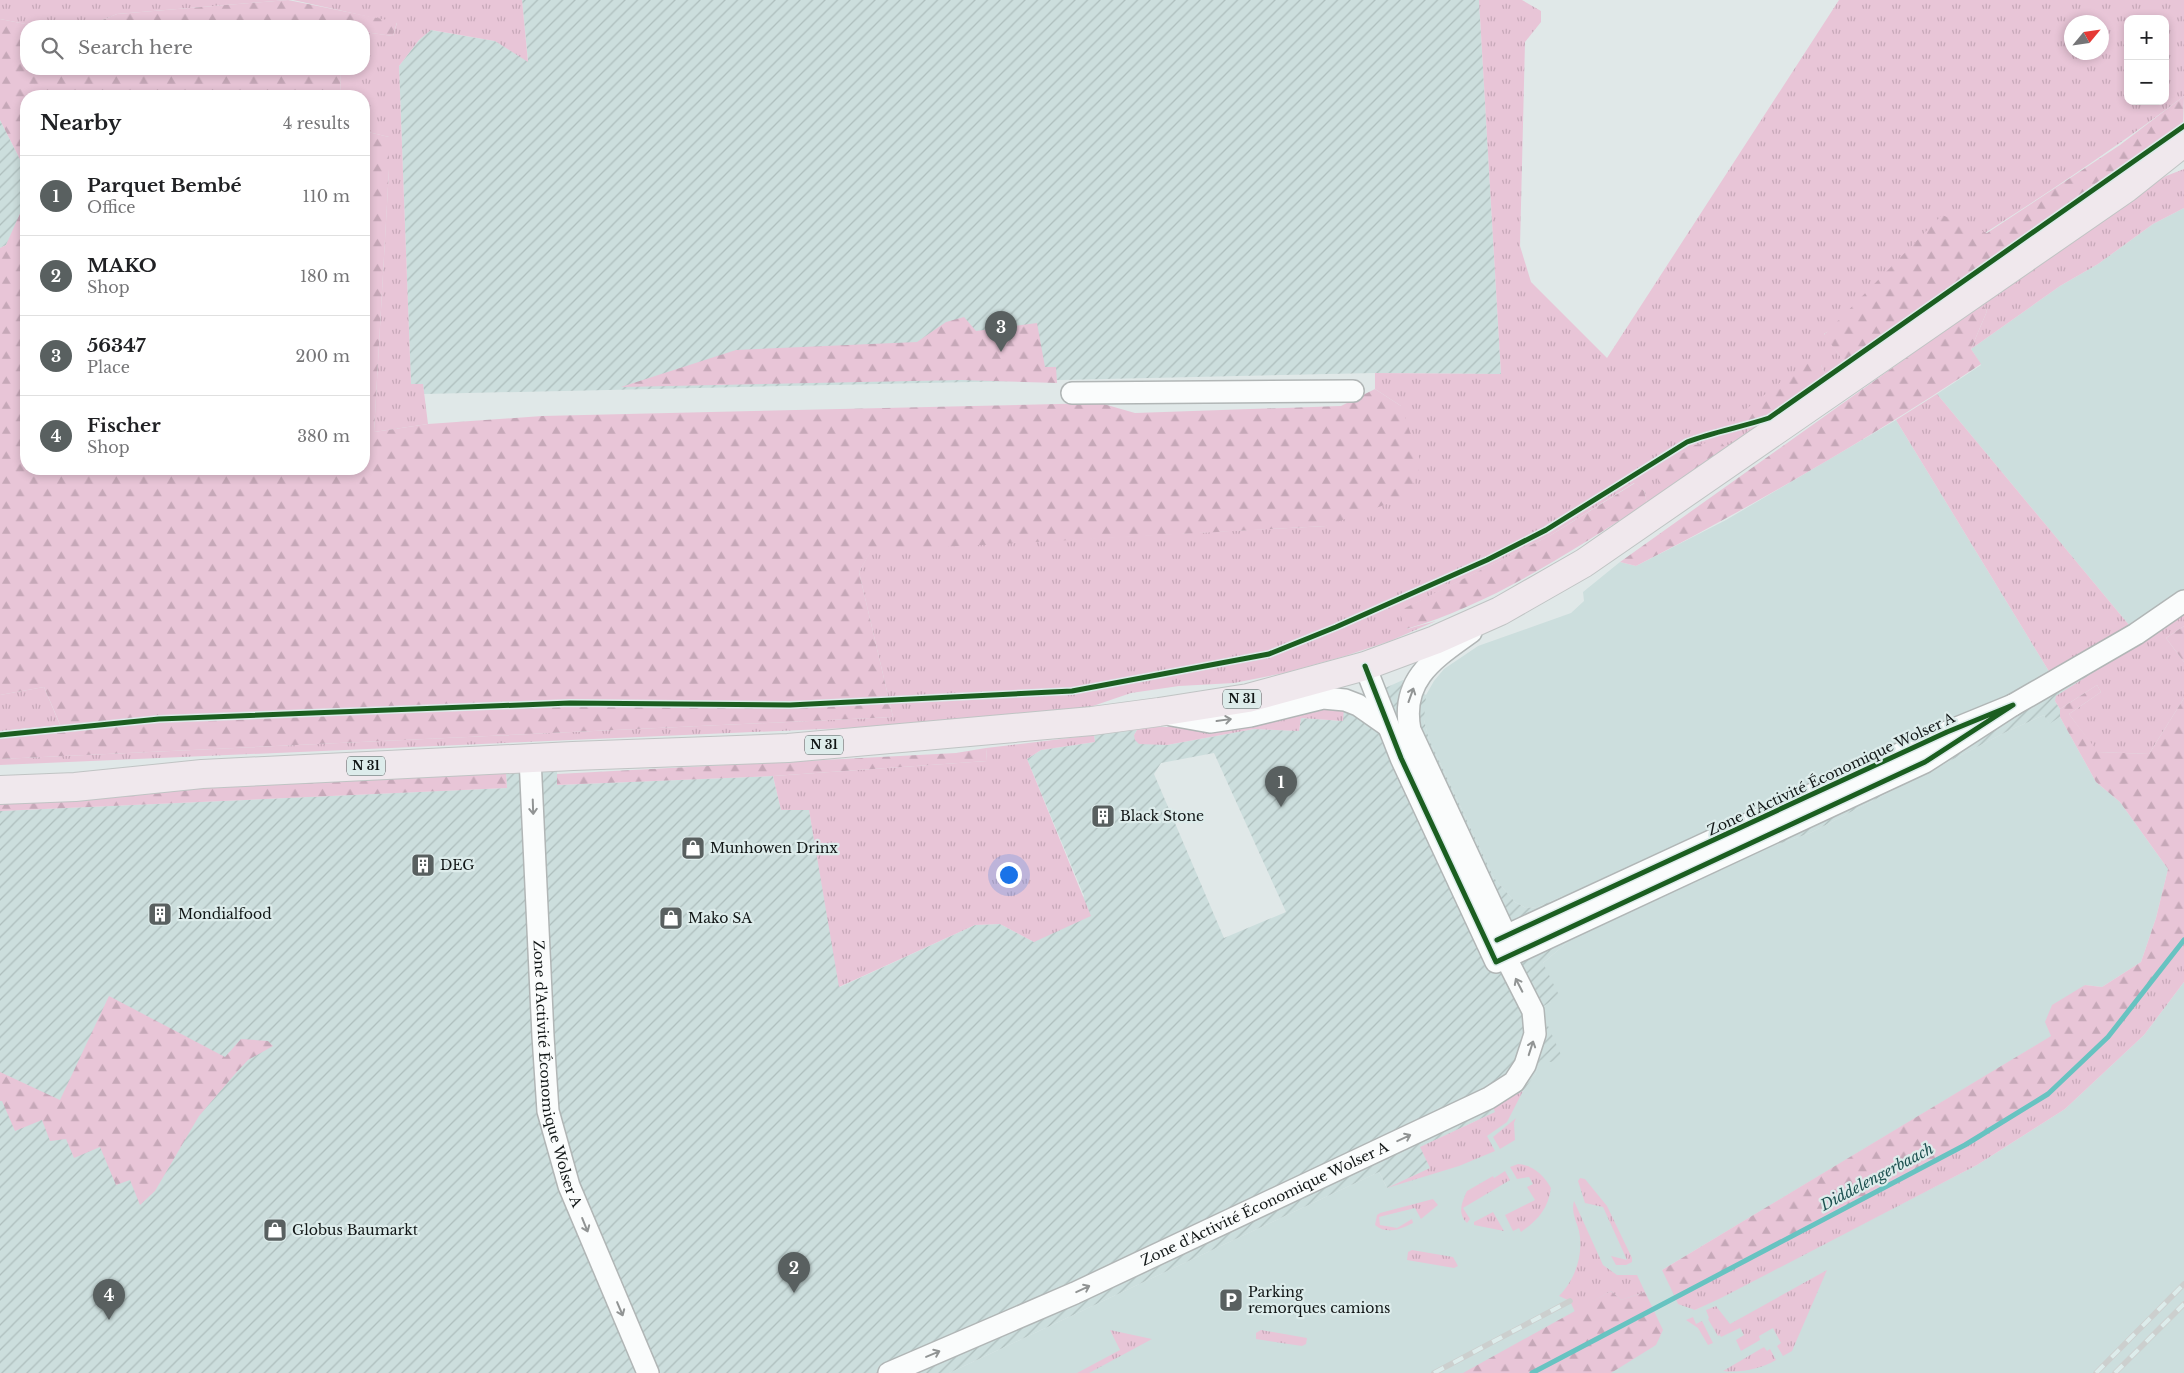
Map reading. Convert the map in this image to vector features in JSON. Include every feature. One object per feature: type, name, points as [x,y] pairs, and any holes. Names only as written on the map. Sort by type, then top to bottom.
[{"type":"main road","name":"N 31","points":[[0,790],[75,787],[202,774],[788,748],[1092,721],[1248,698],[1369,665],[1435,640],[1500,611],[1584,563],[2125,189],[2184,142]]},
{"type":"main road","name":"N 31","points":[[2125,189],[2184,157]]},
{"type":"main road","name":"N 31","points":[[0,773],[78,770],[202,774]]},
{"type":"street","points":[[1072,393],[1353,391]]},
{"type":"street","name":"Zone d'Activité Économique Wolser A","points":[[1503,944],[1924,762],[2013,705],[2136,634],[2184,601]]},
{"type":"street","points":[[1369,665],[1388,726],[1496,962],[1503,944],[1410,730],[1407,715],[1408,702],[1414,687],[1429,663],[1500,611]]},
{"type":"street","name":"Zone d'Activité Économique Wolser A","points":[[889,1373],[1075,1293],[1489,1098],[1514,1082],[1525,1065],[1535,1034],[1532,1011],[1503,944],[1369,665]]},
{"type":"street","points":[[1159,712],[1210,722],[1250,716],[1323,698],[1345,700],[1358,705],[1388,726]]},
{"type":"street","name":"Zone d'Activité Économique Wolser A","points":[[530,758],[542,1036],[548,1111],[569,1186],[648,1373]]},
{"type":"shaded area","points":[[522,0],[1479,0],[1501,374],[1375,373],[424,394],[423,384],[411,384],[399,66],[419,40],[430,30],[495,41],[528,61]]},
{"type":"shaded area","points":[[0,120],[20,159],[20,217],[6,245],[0,248]]},
{"type":"shaded area","points":[[2184,208],[2184,589],[2129,625],[1937,394],[1981,365],[1971,349],[2060,286],[2098,264],[2153,224]]},
{"type":"shaded area","points":[[1896,420],[2050,673],[2000,700],[1862,766],[1852,758],[1825,772],[1824,783],[1581,896],[1563,896],[1538,907],[1526,908],[1515,902],[1494,878],[1429,739],[1424,720],[1424,703],[1434,681],[1444,669],[1478,646],[1571,613],[1584,601],[1583,592],[1620,562],[1636,566],[1726,520]]},
{"type":"shaded area","points":[[2184,589],[2184,615],[2055,701],[2060,709],[2060,717],[2049,724],[2044,715],[2006,732],[1810,833],[1770,847],[1570,940],[1543,963],[1560,997],[1540,1008],[1562,1057],[1551,1062],[1541,1060],[1535,1075],[1523,1091],[1493,1107],[1495,1112],[1421,1147],[1430,1168],[1387,1188],[1379,1172],[949,1373],[0,1373],[0,811],[507,788],[505,759],[556,757],[558,785],[773,776],[781,810],[809,810],[840,987],[975,925],[1000,924],[1034,942],[1084,896],[1027,759],[1041,750],[1095,742],[1094,735],[1137,730],[1134,735],[1167,745],[1254,729],[1299,731],[1301,718],[1342,721],[1344,708],[1358,705],[1365,697],[1403,680],[1426,695],[1424,720],[1429,739],[1494,878],[1515,902],[1526,908],[1538,907],[1563,896],[1581,896],[1689,846],[1696,833],[1723,822],[1732,825],[1824,783],[1825,772],[1852,758],[1862,765],[2000,700],[2129,625]],"holes":[[[1214,753],[1286,912],[1224,938],[1154,774],[1161,763]]]},
{"type":"shaded area","points":[[2044,715],[2049,723],[2060,717],[2096,782],[2120,802],[2168,869],[2156,918],[2141,962],[2102,987],[2085,985],[2052,1036],[1662,1270],[1695,1310],[1977,1165],[2065,1109],[2144,1035],[2184,982],[2184,1373],[949,1373],[1379,1172],[1387,1188],[1403,1180],[1493,1107],[1523,1091],[1535,1075],[1541,1059],[1539,1008],[1551,1002],[1543,963],[1570,940],[1770,847],[1810,833],[2006,732]]},
{"type":"green space","points":[[0,0],[288,0],[117,14],[102,20],[20,20],[20,23],[0,19]]},
{"type":"green space","points":[[288,0],[397,22],[393,36],[370,33],[370,20],[102,20],[117,14]]},
{"type":"green space","points":[[293,0],[522,0],[528,62],[495,41],[431,30],[419,40],[399,66],[411,384],[423,384],[428,424],[374,432],[389,169],[389,137],[370,132],[370,90],[340,90],[341,75],[370,75],[370,33],[393,36],[397,23]]},
{"type":"green space","points":[[1479,0],[1522,0],[1541,11],[1541,22],[1525,42],[1520,246],[1531,282],[1607,358],[1839,0],[2184,0],[2184,96],[2052,189],[1824,334],[1846,364],[1827,378],[1821,365],[1743,427],[1769,418],[1669,490],[1647,503],[1644,491],[1634,483],[1551,535],[1400,611],[1407,629],[1436,621],[1390,641],[1284,673],[1234,683],[1179,686],[1131,693],[1090,707],[891,726],[0,765],[0,759],[893,717],[859,572],[871,550],[1326,526],[1401,406],[1375,389],[1375,373],[1501,374]]},
{"type":"green space","points":[[0,19],[20,23],[20,75],[341,75],[340,90],[20,90],[20,159],[0,120]]},
{"type":"green space","points":[[2184,96],[2183,127],[1846,364],[1824,335],[1942,215],[1987,233],[2120,145]]},
{"type":"green space","points":[[370,132],[389,137],[389,169],[374,432],[428,424],[542,416],[1100,403],[1135,413],[1341,406],[1375,389],[1401,406],[1421,463],[1409,496],[1326,526],[871,551],[859,572],[893,717],[0,759],[0,737],[62,729],[44,687],[0,695],[0,248],[6,245],[20,214],[20,475],[370,475]]},
{"type":"green space","points":[[2184,169],[2184,208],[2153,224],[2098,264],[2060,286],[1971,349],[1987,311],[1982,304],[2133,196],[2166,176]]},
{"type":"green space","points":[[1982,304],[1987,311],[1971,349],[1981,364],[1811,470],[1724,519],[1636,566],[1620,562]]},
{"type":"green space","points":[[964,317],[976,331],[1037,323],[1045,367],[1056,367],[1057,383],[961,380],[621,387],[736,350],[917,342],[946,322]]},
{"type":"green space","points":[[1807,362],[1821,365],[1827,378],[1769,418],[1743,427],[1737,416]]},
{"type":"green space","points":[[1937,394],[2129,625],[2050,673],[1896,420]]},
{"type":"green space","points":[[1720,441],[1725,447],[1698,471],[1669,490],[1658,482],[1657,470],[1695,445]]},
{"type":"green space","points":[[1635,483],[1644,491],[1647,503],[1531,575],[1470,606],[1406,629],[1399,611],[1551,535]]},
{"type":"green space","points":[[2184,615],[2184,626],[2166,638],[2184,662],[2184,698],[2149,754],[2097,752],[2069,714],[2101,692],[2097,685],[2060,709],[2055,701],[2056,696]]},
{"type":"green space","points":[[2184,626],[2184,662],[2166,638]]},
{"type":"green space","points":[[2097,685],[2101,692],[2069,714],[2098,752],[2149,754],[2184,698],[2184,940],[2108,1037],[2048,1094],[1965,1145],[1675,1297],[1662,1270],[2051,1036],[2045,1022],[2052,1005],[2085,985],[2102,987],[2141,962],[2156,918],[2168,869],[2120,802],[2096,782],[2060,717],[2060,709]]},
{"type":"green space","points":[[44,687],[60,725],[0,731],[0,695]]},
{"type":"green space","points":[[1344,708],[1343,721],[1301,718],[1299,731],[1254,729],[1167,745],[1139,744],[1135,740],[1134,735],[1137,730],[1149,727],[1211,727],[1297,709]]},
{"type":"green space","points":[[1094,735],[1095,742],[1041,750],[1027,759],[1091,916],[1034,942],[1000,924],[975,925],[839,987],[809,810],[781,810],[773,776],[987,761],[986,748]]},
{"type":"green space","points":[[986,748],[987,761],[773,776],[557,785],[557,774],[956,753]]},
{"type":"green space","points":[[506,773],[507,788],[0,811],[0,798]]},
{"type":"green space","points":[[2184,940],[2184,982],[2144,1035],[2065,1109],[1977,1165],[1721,1298],[1695,1310],[1678,1304],[1675,1297],[1965,1145],[2108,1037]]},
{"type":"green space","points":[[109,996],[225,1057],[241,1039],[268,1041],[273,1046],[248,1060],[199,1116],[155,1191],[140,1205],[130,1180],[116,1185],[100,1147],[74,1158],[66,1139],[50,1141],[42,1120],[15,1131],[2,1101],[0,1101],[0,1072],[60,1100]]},
{"type":"green space","points":[[1523,1091],[1507,1122],[1487,1136],[1495,1151],[1459,1166],[1387,1188],[1430,1168],[1420,1147],[1495,1112],[1493,1107]]},
{"type":"green space","points":[[1516,1118],[1514,1123],[1515,1140],[1500,1149],[1493,1137]]},
{"type":"green space","points":[[1518,1164],[1529,1166],[1538,1172],[1551,1188],[1545,1208],[1521,1232],[1519,1228],[1513,1231],[1505,1215],[1535,1200],[1527,1187],[1533,1184],[1529,1177],[1517,1179],[1510,1167]]},
{"type":"green space","points":[[1505,1171],[1510,1180],[1463,1208],[1470,1219],[1467,1223],[1461,1211],[1467,1191]]},
{"type":"green space","points":[[1580,1178],[1585,1179],[1607,1206],[1632,1258],[1632,1262],[1626,1265],[1616,1265],[1611,1256],[1627,1260],[1603,1207],[1585,1203],[1578,1181]]},
{"type":"green space","points":[[1433,1199],[1438,1205],[1421,1219],[1415,1208],[1379,1217],[1380,1225],[1397,1228],[1412,1219],[1413,1223],[1399,1229],[1389,1230],[1384,1230],[1375,1225],[1377,1215],[1380,1213]]},
{"type":"green space","points":[[1574,1201],[1603,1265],[1617,1275],[1637,1275],[1645,1292],[1621,1300],[1611,1291],[1575,1312],[1570,1301],[1559,1296],[1570,1282],[1579,1257],[1580,1240],[1573,1212]]},
{"type":"green space","points":[[1493,1212],[1504,1231],[1474,1225],[1474,1222]]},
{"type":"green space","points":[[1412,1250],[1453,1257],[1458,1266],[1454,1268],[1407,1260],[1408,1252]]},
{"type":"green space","points":[[1827,1270],[1792,1351],[1783,1356],[1777,1346],[1781,1343],[1773,1328],[1759,1336],[1760,1340],[1741,1351],[1736,1340],[1744,1335],[1740,1328],[1721,1337],[1720,1335],[1718,1336],[1708,1319],[1706,1310],[1716,1306],[1730,1324]]},
{"type":"green space","points":[[1611,1291],[1621,1300],[1645,1292],[1663,1330],[1656,1345],[1611,1373],[1463,1373]]},
{"type":"green space","points":[[1693,1317],[1696,1324],[1702,1321],[1713,1343],[1708,1345],[1698,1328],[1686,1320]]},
{"type":"green space","points":[[1110,1330],[1152,1339],[1089,1373],[1077,1373],[1120,1350]]},
{"type":"green space","points":[[1261,1330],[1307,1338],[1306,1344],[1302,1346],[1256,1339],[1256,1333]]},
{"type":"green space","points":[[1764,1347],[1767,1351],[1770,1349],[1776,1360],[1751,1370],[1723,1371]]},
{"type":"waterway","name":"Diddelengerbaach","points":[[1532,1373],[1965,1145],[2048,1094],[2108,1037],[2184,940]]},
{"type":"railway","points":[[2096,1373],[2184,1284]]},
{"type":"railway","points":[[1434,1373],[1570,1301]]},
{"type":"railway","points":[[2115,1373],[2184,1304]]},
{"type":"cycle path","points":[[0,735],[159,719],[570,703],[790,705],[1072,691],[1269,654],[1336,627],[1487,560],[1546,530],[1687,442],[1769,418],[2184,126]]},
{"type":"cycle path","points":[[1365,666],[1401,758],[1496,962],[1925,762],[2013,705],[1947,732],[1497,940]]},
{"type":"place","name":"56347","points":[[1001,352]]},
{"type":"place","name":"Parquet Bembé","points":[[1281,807]]},
{"type":"place","name":"Black Stone","points":[[1103,816]]},
{"type":"place","name":"Munhowen Drinx","points":[[693,848]]},
{"type":"place","name":"DEG","points":[[423,865]]},
{"type":"place","name":"Mondialfood","points":[[160,914]]},
{"type":"place","name":"Mako SA","points":[[671,918]]},
{"type":"place","name":"Globus Baumarkt","points":[[275,1230]]},
{"type":"place","name":"MAKO","points":[[794,1293]]},
{"type":"place","name":"Parking remorques camions","points":[[1231,1300]]},
{"type":"place","name":"Fischer","points":[[109,1320]]}]
